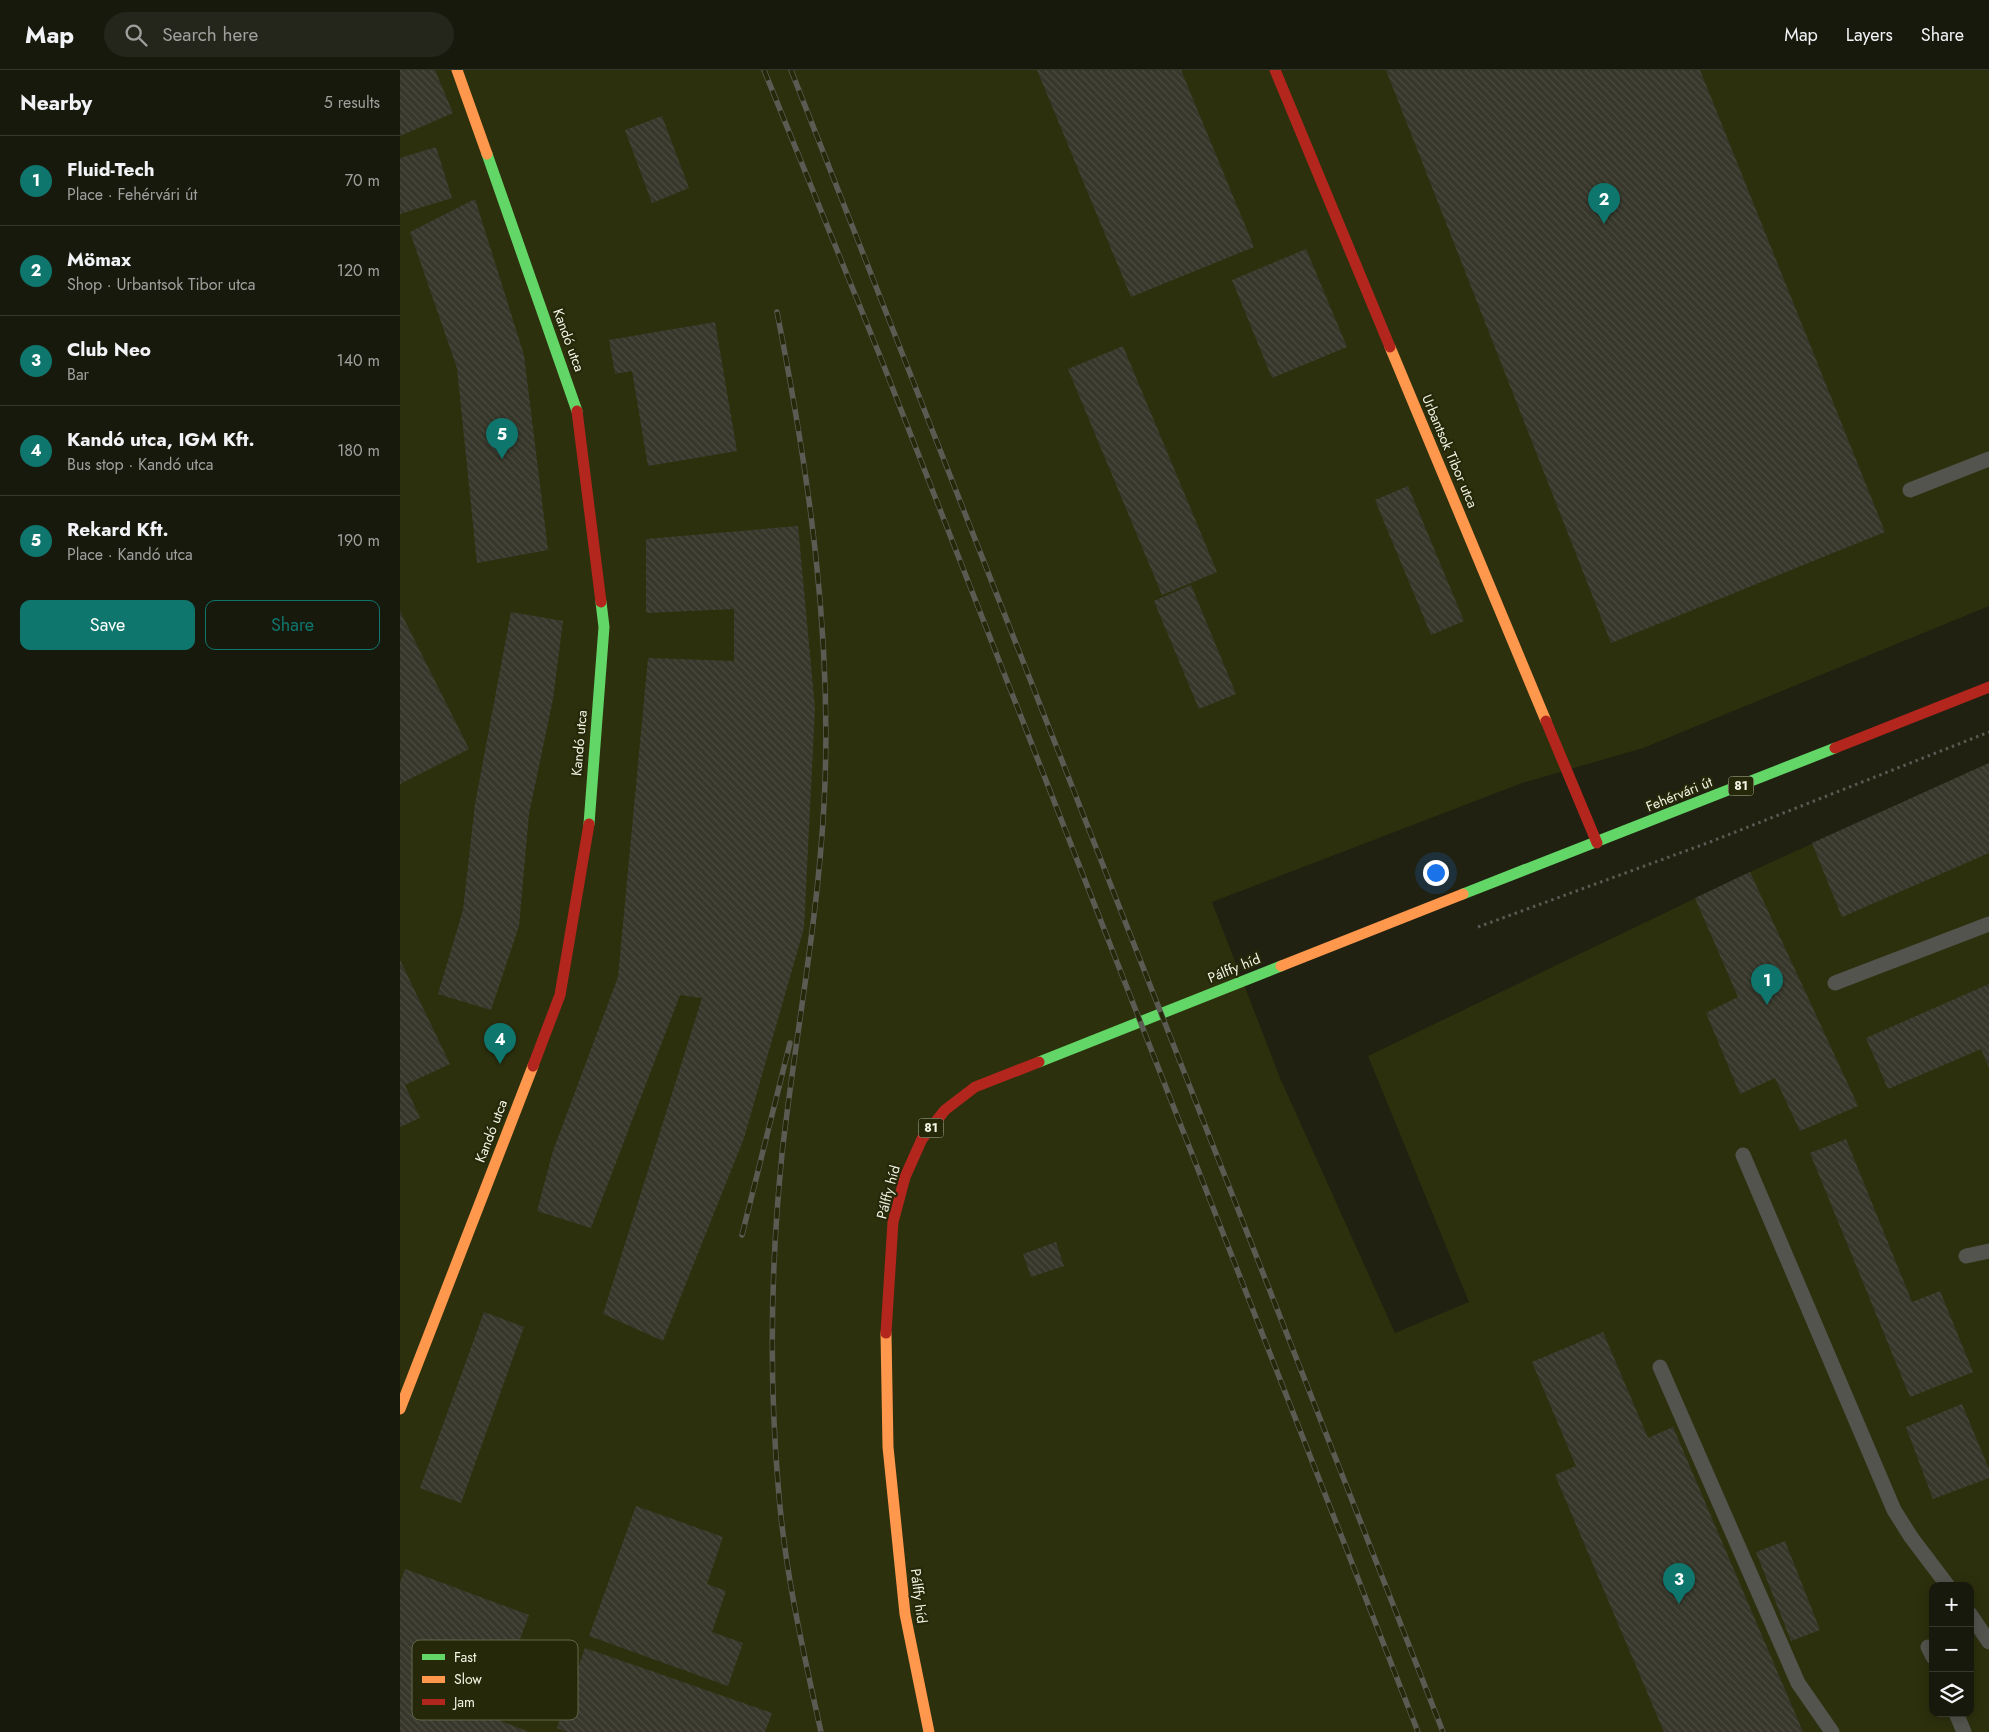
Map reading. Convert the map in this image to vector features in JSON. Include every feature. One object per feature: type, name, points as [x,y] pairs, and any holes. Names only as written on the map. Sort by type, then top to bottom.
[{"type":"street","name":"Kandó utca","points":[[400,1409],[560,996],[588,825],[604,627],[576,405],[457,70]]},
{"type":"street","name":"Urbantsok Tibor utca","points":[[1275,70],[1597,843]]},
{"type":"street","name":"Fehérvári út","points":[[1492,882],[1597,843],[1989,687]]},
{"type":"street","name":"Pálffy híd","points":[[929,1732],[905,1614],[888,1446],[886,1326],[893,1222],[904,1177],[922,1139],[945,1110],[975,1087],[1492,882]]},
{"type":"lane","points":[[1910,490],[1989,459]]},
{"type":"lane","points":[[1835,983],[1989,924]]},
{"type":"lane","points":[[1743,1155],[1894,1510],[1945,1582]]},
{"type":"lane","points":[[1966,1256],[1989,1251]]},
{"type":"lane","points":[[1660,1367],[1798,1683],[1832,1732]]},
{"type":"lane","points":[[1974,1620],[1989,1642]]},
{"type":"lane","points":[[1958,1717],[1964,1732]]},
{"type":"path","points":[[1474,928],[1710,842],[1989,732]]},
{"type":"shaded area","points":[[400,70],[1989,70],[1989,606],[1643,748],[1522,783],[1212,902],[1280,1078],[1395,1333],[1469,1302],[1368,1056],[1750,872],[1989,763],[1989,1732],[400,1732]]},
{"type":"building","points":[[400,70],[435,70],[453,113],[400,136]]},
{"type":"building","points":[[1037,70],[1181,70],[1254,247],[1131,297]]},
{"type":"building","points":[[1386,70],[1700,70],[1885,532],[1611,643]]},
{"type":"building","points":[[662,116],[689,188],[652,203],[625,130]]},
{"type":"building","points":[[436,147],[452,198],[400,214],[400,158]]},
{"type":"building","points":[[475,199],[524,355],[548,550],[477,563],[457,368],[410,232]]},
{"type":"building","points":[[1306,249],[1347,347],[1272,378],[1232,280]]},
{"type":"building","points":[[715,322],[737,451],[648,466],[632,371],[615,374],[609,340]]},
{"type":"building","points":[[1123,346],[1217,572],[1162,595],[1068,369]]},
{"type":"building","points":[[1408,486],[1464,621],[1431,635],[1375,500]]},
{"type":"building","points":[[798,526],[815,708],[804,928],[744,1138],[663,1341],[603,1314],[702,998],[680,995],[591,1228],[537,1211],[553,1151],[618,977],[648,658],[734,661],[734,609],[646,613],[646,539]]},
{"type":"building","points":[[1191,585],[1236,694],[1199,709],[1154,601]]},
{"type":"building","points":[[400,611],[469,749],[400,784]]},
{"type":"building","points":[[511,612],[563,621],[553,699],[529,814],[519,926],[491,1010],[438,994],[463,910],[475,804]]},
{"type":"building","points":[[1989,763],[1989,853],[1842,917],[1812,843]]},
{"type":"building","points":[[1750,872],[1858,1106],[1800,1131],[1775,1078],[1740,1094],[1706,1013],[1738,997],[1695,898]]},
{"type":"building","points":[[400,960],[450,1064],[405,1085],[420,1118],[400,1127]]},
{"type":"building","points":[[1989,984],[1989,1068],[1981,1049],[1888,1089],[1866,1038]]},
{"type":"building","points":[[1846,1139],[1912,1302],[1940,1291],[1973,1372],[1910,1397],[1810,1153]]},
{"type":"building","points":[[1056,1242],[1064,1266],[1031,1277],[1023,1254]]},
{"type":"building","points":[[484,1312],[524,1327],[461,1503],[420,1488]]},
{"type":"building","points":[[1603,1332],[1648,1438],[1673,1427],[1803,1732],[1664,1732],[1555,1475],[1576,1466],[1532,1362]]},
{"type":"building","points":[[1962,1404],[1989,1469],[1989,1478],[1933,1499],[1906,1427]]},
{"type":"building","points":[[636,1506],[723,1537],[707,1584],[726,1591],[712,1632],[743,1643],[728,1686],[589,1636]]},
{"type":"building","points":[[1785,1541],[1820,1630],[1791,1641],[1756,1552]]},
{"type":"building","points":[[405,1569],[529,1615],[520,1640],[412,1640],[412,1720],[499,1720],[529,1732],[400,1732],[400,1583]]},
{"type":"building","points":[[585,1648],[772,1713],[765,1732],[567,1732],[557,1728],[560,1720],[578,1720],[578,1668]]},
{"type":"railway","points":[[764,70],[880,356],[1418,1732]]},
{"type":"railway","points":[[791,70],[1443,1732]]},
{"type":"railway","points":[[777,312],[799,434],[816,557],[822,619],[826,742],[824,804],[817,892],[787,1110],[778,1195],[772,1319],[773,1402],[778,1484],[785,1547],[795,1609],[821,1732]]},
{"type":"railway","points":[[742,1235],[790,1043]]},
{"type":"traffic: fast","points":[[487,154],[577,411]]},
{"type":"traffic: fast","points":[[589,824],[604,627],[601,602]]},
{"type":"traffic: fast","points":[[1463,894],[1835,748]]},
{"type":"traffic: fast","points":[[1039,1062],[1281,966]]},
{"type":"traffic: slow","points":[[457,70],[487,154]]},
{"type":"traffic: slow","points":[[1390,347],[1546,721]]},
{"type":"traffic: slow","points":[[1281,966],[1463,894]]},
{"type":"traffic: slow","points":[[400,1409],[533,1066]]},
{"type":"traffic: slow","points":[[886,1333],[888,1447],[905,1614],[929,1732]]},
{"type":"traffic: jam","points":[[1275,70],[1390,347]]},
{"type":"traffic: jam","points":[[577,411],[601,602]]},
{"type":"traffic: jam","points":[[1835,748],[1989,687]]},
{"type":"traffic: jam","points":[[1546,721],[1597,843]]},
{"type":"traffic: jam","points":[[533,1066],[560,995],[589,824]]},
{"type":"traffic: jam","points":[[886,1333],[893,1222],[905,1177],[922,1139],[945,1110],[975,1087],[1039,1062]]},
{"type":"place","name":"Mömax","points":[[1604,224]]},
{"type":"place","name":"Rekard Kft.","points":[[502,459]]},
{"type":"place","name":"Fluid-Tech","points":[[1767,1005]]},
{"type":"place","name":"Kandó utca, IGM Kft.","points":[[500,1064]]},
{"type":"place","name":"Club Neo","points":[[1679,1604]]}]
